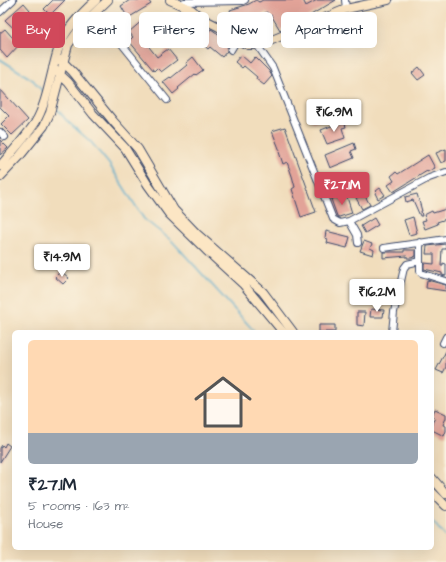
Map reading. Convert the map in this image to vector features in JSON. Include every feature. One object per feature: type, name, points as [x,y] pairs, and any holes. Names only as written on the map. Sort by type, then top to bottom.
[{"type":"main road","points":[[0,166],[35,123],[43,104],[58,49],[70,27],[96,0]]},
{"type":"main road","points":[[96,12],[108,0]]},
{"type":"main road","points":[[170,0],[217,26]]},
{"type":"main road","points":[[273,39],[346,9],[370,2],[388,0]]},
{"type":"main road","points":[[0,176],[19,157],[44,126],[50,113],[68,46],[73,38]]},
{"type":"main road","points":[[56,58],[63,62],[138,149],[174,210],[197,234],[263,292],[292,330]]},
{"type":"main road","points":[[52,72],[59,78],[68,82],[93,114],[125,148],[148,185],[169,214],[243,284],[281,330]]},
{"type":"main road","points":[[434,480],[446,494]]},
{"type":"main road","points":[[434,494],[446,506]]},
{"type":"street","points":[[0,12],[13,0]]},
{"type":"street","points":[[178,4],[185,2],[246,0]]},
{"type":"street","points":[[345,0],[346,9]]},
{"type":"street","points":[[125,48],[166,100]]},
{"type":"street","points":[[259,48],[273,68],[333,219],[340,224],[349,221],[429,178],[446,172]]},
{"type":"street","points":[[0,132],[5,137]]},
{"type":"street","points":[[349,221],[357,236],[358,243]]},
{"type":"street","points":[[384,248],[445,238]]},
{"type":"street","points":[[420,242],[421,273],[446,280]]},
{"type":"street","points":[[392,330],[394,312],[404,268],[407,264],[420,260]]},
{"type":"building","points":[[53,0],[65,0],[53,12],[47,12],[44,9]]},
{"type":"building","points":[[130,0],[148,0],[151,4],[131,16],[131,12],[124,12],[121,6]]},
{"type":"building","points":[[256,0],[259,2],[263,0],[303,0],[306,6],[317,0],[336,0],[316,12],[281,12],[280,30],[273,18],[273,12],[231,12],[230,10],[249,4]]},
{"type":"building","points":[[24,3],[30,10],[28,12],[14,12]]},
{"type":"building","points":[[12,14],[12,27],[5,20]]},
{"type":"building","points":[[139,23],[139,48],[150,48],[157,57],[168,49],[177,60],[161,72],[157,68],[154,71],[131,43],[131,39],[133,37],[131,34],[131,30]]},
{"type":"building","points":[[5,29],[12,37],[12,48],[16,48],[7,58],[0,50],[0,33]]},
{"type":"building","points":[[211,29],[217,33],[217,48],[227,48],[227,51],[222,57],[210,47],[209,48],[209,31]]},
{"type":"building","points":[[241,55],[250,63],[255,57],[269,71],[272,76],[264,85],[244,66],[242,68],[235,62]]},
{"type":"building","points":[[193,57],[203,70],[196,75],[195,74],[173,94],[163,82],[170,77],[171,78],[187,65],[186,63]]},
{"type":"building","points":[[419,67],[425,75],[418,80],[412,73]]},
{"type":"building","points":[[0,89],[28,120],[12,135],[1,124],[9,116],[0,107]]},
{"type":"building","points":[[334,100],[337,108],[341,106],[343,111],[313,123],[308,110],[329,104],[328,103]]},
{"type":"building","points":[[344,121],[346,127],[342,128],[345,138],[327,144],[321,130]]},
{"type":"building","points":[[285,127],[316,212],[301,217],[292,189],[295,187],[292,176],[287,162],[283,164],[280,151],[272,131]]},
{"type":"building","points":[[0,140],[8,148],[0,155]]},
{"type":"building","points":[[354,143],[356,149],[351,151],[354,158],[330,168],[325,155]]},
{"type":"building","points":[[446,149],[446,161],[441,163],[436,153]]},
{"type":"building","points":[[428,155],[435,168],[427,171],[393,192],[388,185],[394,181],[391,176],[396,172],[398,174]]},
{"type":"building","points":[[380,188],[385,195],[378,199],[375,193]]},
{"type":"building","points":[[346,194],[352,213],[339,217],[337,216],[331,199]]},
{"type":"building","points":[[364,194],[370,205],[362,209],[356,198]]},
{"type":"building","points":[[417,194],[422,216],[420,216],[413,200],[406,202],[405,197]]},
{"type":"building","points":[[446,209],[446,219],[425,229],[422,221],[426,220],[424,215],[432,211],[433,213]]},
{"type":"building","points":[[413,217],[417,233],[409,235],[404,220]]},
{"type":"building","points":[[374,218],[378,225],[365,233],[361,226]]},
{"type":"building","points":[[326,231],[350,237],[347,248],[327,243],[328,239],[325,238]]},
{"type":"building","points":[[364,241],[372,244],[370,248],[374,250],[373,255],[360,251]]},
{"type":"building","points":[[446,244],[446,249],[442,249],[441,266],[443,266],[443,263],[446,264],[446,276],[442,275],[442,273],[424,269],[424,263],[434,264],[434,254],[426,254],[427,246]]},
{"type":"building","points":[[404,250],[416,250],[416,256],[411,258],[407,258],[407,256],[383,258],[383,252],[404,252]]},
{"type":"building","points":[[61,271],[69,278],[63,284],[55,277]]},
{"type":"building","points":[[427,280],[446,285],[446,291],[426,288]]},
{"type":"building","points":[[371,309],[384,310],[383,317],[370,317]]},
{"type":"building","points":[[357,312],[365,312],[364,326],[357,325]]},
{"type":"building","points":[[319,325],[335,325],[335,330],[319,330]]},
{"type":"building","points":[[446,351],[446,367],[443,373],[436,370]]},
{"type":"building","points":[[435,409],[446,414],[443,425],[446,426],[444,436],[434,431]]},
{"type":"building","points":[[6,443],[10,446],[0,462],[0,448],[2,445],[4,447]]},
{"type":"waterway","points":[[0,59],[33,80],[43,92]]},
{"type":"waterway","points":[[55,106],[67,121],[91,142],[109,164],[144,219],[172,241],[253,330]]},
{"type":"waterway","points":[[434,523],[446,537]]}]
